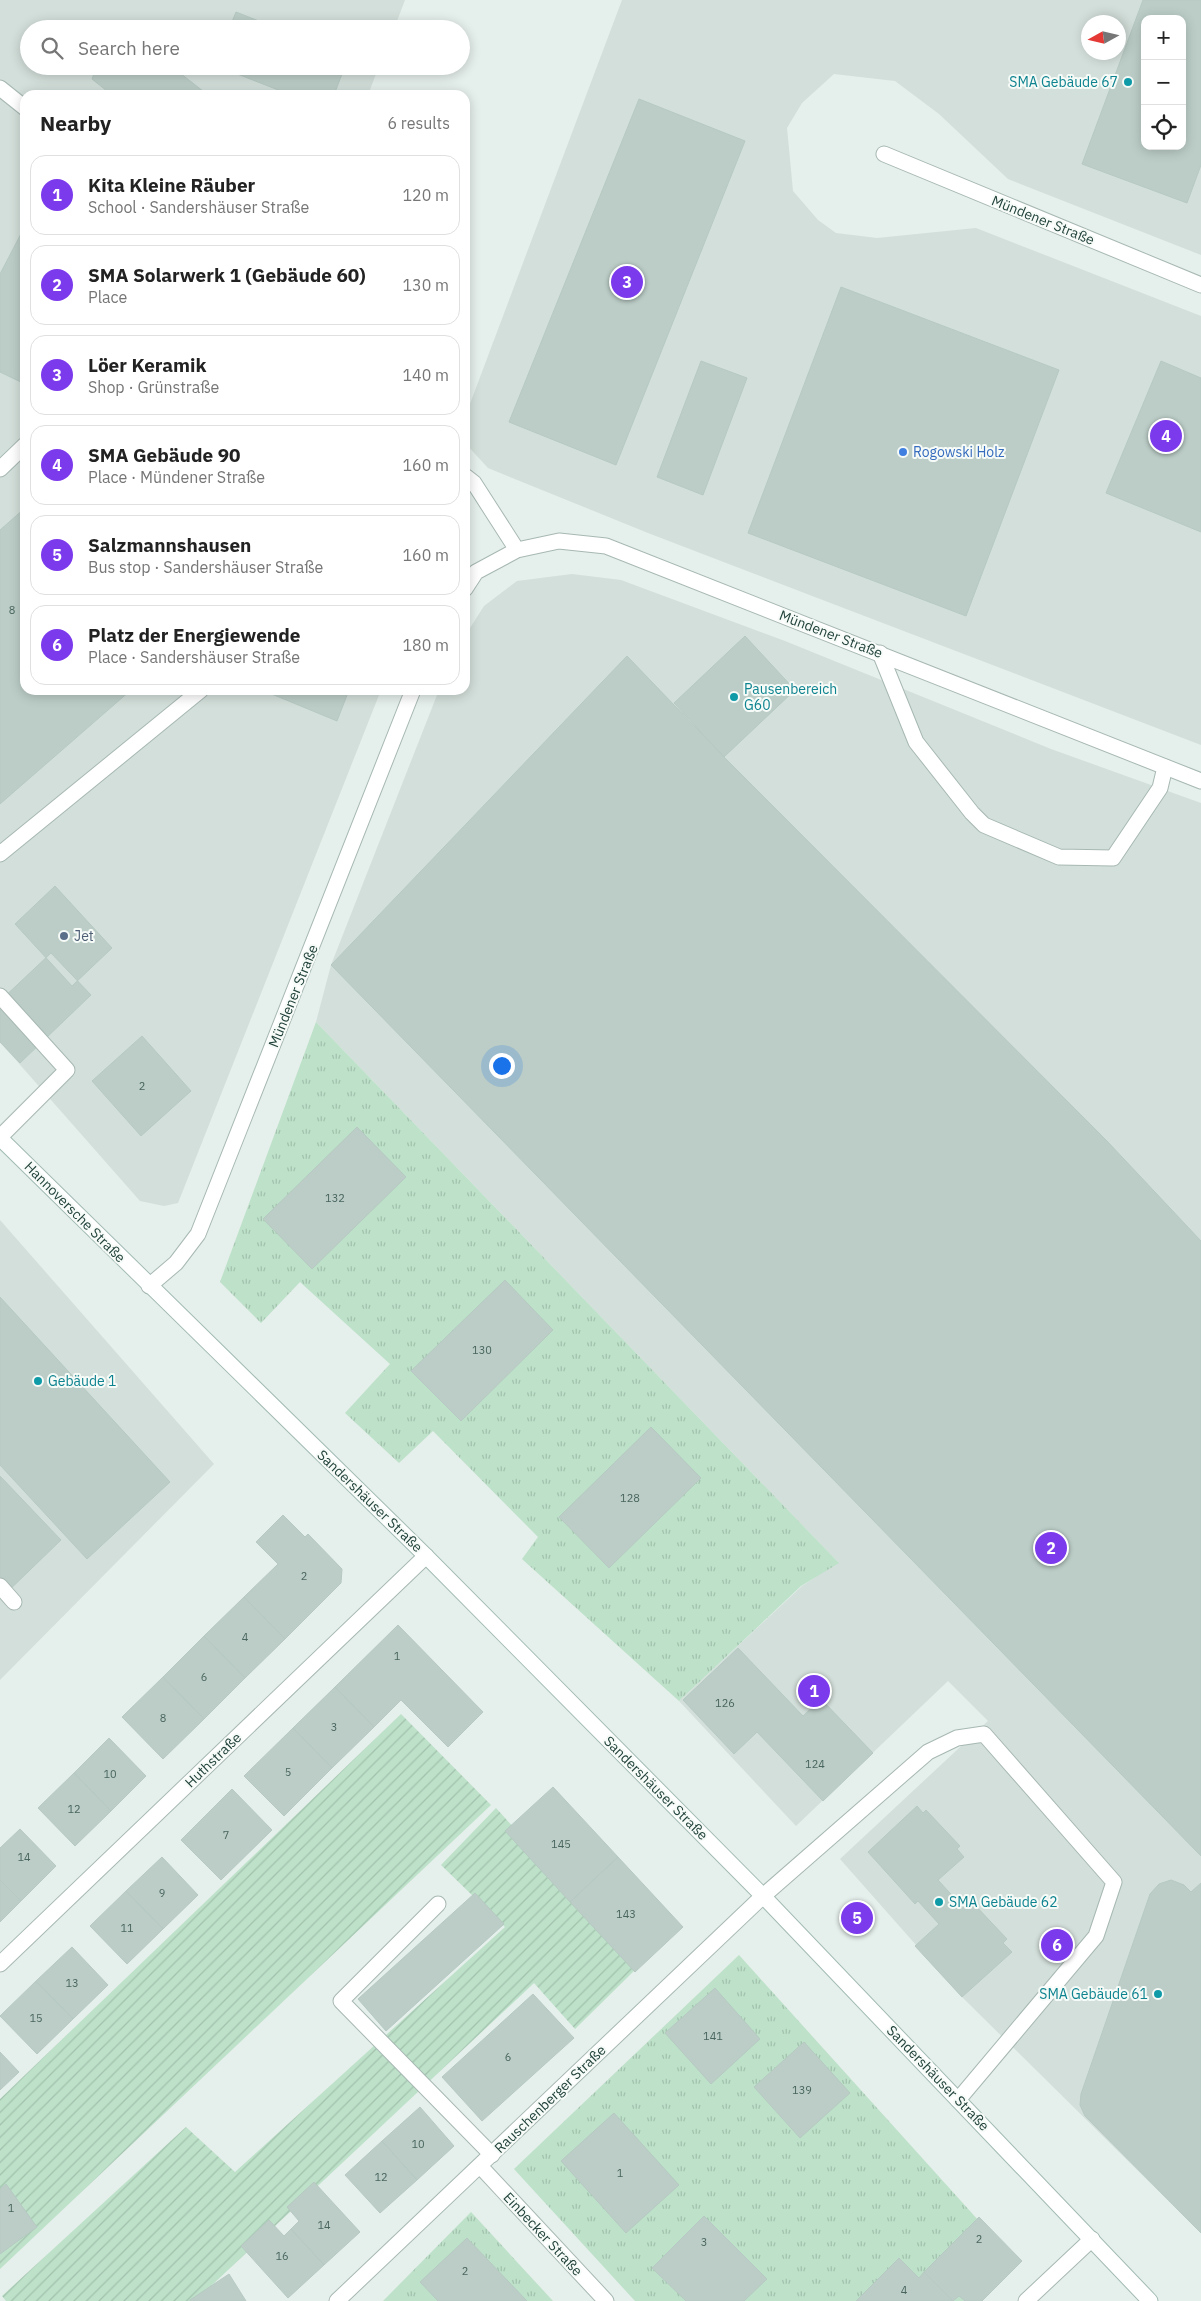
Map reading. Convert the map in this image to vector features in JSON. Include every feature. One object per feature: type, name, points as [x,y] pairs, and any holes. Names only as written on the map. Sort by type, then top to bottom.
[{"type":"street","points":[[0,88],[20,104]]},
{"type":"street","name":"Mündener Straße","points":[[884,154],[1201,285]]},
{"type":"street","points":[[0,469],[20,450]]},
{"type":"street","points":[[470,480],[474,483],[517,550]]},
{"type":"street","name":"Mündener Straße","points":[[470,581],[476,572],[517,550],[559,541],[606,546],[1201,781]]},
{"type":"street","points":[[880,653],[916,742],[972,813],[984,825],[1059,857],[1113,858],[1160,788],[1165,767]]},
{"type":"street","points":[[0,854],[195,695]]},
{"type":"street","name":"Mündener Straße","points":[[149,1286],[176,1263],[198,1234],[411,695]]},
{"type":"street","points":[[0,996],[67,1070],[0,1138]]},
{"type":"street","name":"Hannoversche Straße","points":[[0,1138],[149,1286]]},
{"type":"street","name":"Sandershäuser Straße","points":[[149,1286],[426,1556],[763,1896],[1150,2301]]},
{"type":"street","name":"Huthstraße","points":[[0,1964],[426,1556]]},
{"type":"street","points":[[0,1586],[14,1602]]},
{"type":"street","name":"Rauschenberger Straße","points":[[336,2301],[763,1896],[928,1752],[957,1738],[984,1734],[1114,1882],[1096,1936],[958,2100]]},
{"type":"street","points":[[438,1904],[341,2001],[492,2155]]},
{"type":"street","name":"Einbecker Straße","points":[[480,2166],[606,2301]]},
{"type":"street","points":[[1026,2301],[1092,2239]]},
{"type":"shaded area","points":[[0,0],[405,0],[397,20],[20,20],[20,75],[376,75],[370,90],[20,90],[20,695],[379,695],[178,1203],[164,1206],[140,1201],[0,1042]]},
{"type":"shaded area","points":[[622,0],[1201,0],[1201,255],[1008,179],[939,114],[895,81],[834,74],[802,103],[787,128],[793,191],[818,220],[836,233],[877,238],[976,228],[1201,316],[1201,745],[648,533],[488,468],[470,448],[470,404]]},
{"type":"shaded area","points":[[572,574],[621,580],[785,641],[1051,749],[1201,803],[1201,2233],[962,1997],[840,1859],[988,1721],[948,1681],[796,1826],[679,1701],[802,1586],[838,1562],[316,1022],[331,965],[437,695],[470,695],[470,628],[484,606],[517,581]]},
{"type":"shaded area","points":[[0,1220],[214,1464],[0,1680]]},
{"type":"green space","points":[[316,1022],[839,1563],[801,1586],[679,1701],[522,1559],[538,1537],[433,1431],[399,1463],[345,1413],[390,1364],[300,1282],[261,1323],[220,1282]]},
{"type":"green space","points":[[401,1714],[491,1805],[0,2269],[0,2099]]},
{"type":"green space","points":[[496,1808],[639,1966],[575,2029],[534,1983],[195,2301],[6,2301],[2,2296],[186,2127],[235,2172],[505,1927],[441,1865]]},
{"type":"green space","points":[[739,1955],[1016,2262],[977,2301],[635,2301],[514,2169]]},
{"type":"green space","points":[[471,2212],[553,2301],[383,2301]]},
{"type":"building","name":"SMA Gebäude 67","points":[[1143,0],[1201,0],[1201,165],[1187,203],[1082,164],[1121,60],[1126,60],[1126,46]]},
{"type":"building","points":[[236,12],[256,20],[233,20]]},
{"type":"building","points":[[94,75],[182,75],[202,90],[106,90],[92,79]]},
{"type":"building","points":[[240,75],[342,75],[336,90],[278,90]]},
{"type":"building","points":[[639,99],[745,141],[616,465],[509,422]]},
{"type":"building","points":[[20,236],[20,382],[0,372],[0,274]]},
{"type":"building","name":"Rogowski Holz","points":[[841,287],[1059,370],[966,616],[748,533]]},
{"type":"building","points":[[701,361],[747,378],[703,495],[657,477]]},
{"type":"building","points":[[1161,361],[1201,378],[1201,532],[1106,493]]},
{"type":"building","points":[[20,512],[20,695],[125,695],[0,804],[0,530]]},
{"type":"building","name":"Pausenbereich G60","points":[[745,636],[795,690],[724,757],[674,703]]},
{"type":"building","points":[[627,656],[724,757],[1107,1141],[1201,1241],[1201,1856],[331,965]]},
{"type":"building","points":[[274,695],[347,695],[337,721]]},
{"type":"building","points":[[55,886],[112,948],[72,986],[15,924]]},
{"type":"building","points":[[51,953],[91,995],[20,1063],[0,1042],[0,1001]]},
{"type":"building","points":[[142,1036],[191,1091],[141,1136],[92,1081]]},
{"type":"building","points":[[357,1127],[406,1177],[312,1269],[263,1219]]},
{"type":"building","points":[[505,1280],[553,1330],[461,1421],[411,1371]]},
{"type":"building","name":"Gebäude 1","points":[[0,1297],[170,1482],[87,1559],[0,1465]]},
{"type":"building","points":[[651,1427],[701,1478],[609,1568],[559,1517]]},
{"type":"building","points":[[0,1476],[61,1540],[0,1599]]},
{"type":"building","points":[[283,1515],[305,1537],[308,1534],[342,1569],[341,1583],[285,1639],[244,1597],[278,1564],[256,1542]]},
{"type":"building","points":[[244,1597],[285,1639],[245,1678],[204,1636]]},
{"type":"building","points":[[398,1625],[483,1712],[448,1747],[401,1700],[374,1727],[335,1687]]},
{"type":"building","points":[[204,1636],[245,1678],[204,1719],[163,1677]]},
{"type":"building","points":[[738,1648],[803,1716],[821,1699],[873,1753],[823,1801],[757,1732],[734,1754],[683,1700]]},
{"type":"building","points":[[163,1677],[204,1719],[163,1759],[122,1717]]},
{"type":"building","points":[[335,1687],[374,1727],[332,1768],[293,1728]]},
{"type":"building","points":[[293,1728],[332,1768],[284,1816],[244,1776]]},
{"type":"building","points":[[109,1738],[146,1776],[111,1811],[74,1773]]},
{"type":"building","points":[[74,1773],[111,1811],[75,1846],[38,1808]]},
{"type":"building","points":[[553,1787],[618,1857],[570,1902],[505,1831]]},
{"type":"building","points":[[232,1789],[272,1830],[221,1880],[181,1840]]},
{"type":"building","name":"SMA Gebäude 62","points":[[917,1806],[923,1813],[926,1810],[960,1846],[957,1849],[964,1857],[938,1880],[959,1903],[963,1899],[971,1907],[974,1904],[1007,1939],[1003,1943],[1012,1952],[962,1997],[915,1946],[939,1924],[918,1901],[915,1904],[868,1852]]},
{"type":"building","points":[[20,1829],[56,1866],[21,1901],[0,1880],[0,1848]]},
{"type":"building","points":[[162,1857],[198,1895],[163,1929],[126,1891]]},
{"type":"building","points":[[618,1857],[683,1927],[635,1972],[570,1902]]},
{"type":"building","points":[[0,1880],[21,1901],[0,1922]]},
{"type":"building","name":"SMA Gebäude 61","points":[[1171,1880],[1184,1885],[1191,1892],[1201,1883],[1201,2233],[1085,2116],[1080,2105],[1081,2094],[1150,1894],[1159,1884]]},
{"type":"building","points":[[126,1891],[163,1929],[127,1964],[90,1926]]},
{"type":"building","points":[[475,1893],[504,1924],[386,2031],[358,1999]]},
{"type":"building","points":[[72,1947],[108,1985],[73,2019],[36,1981]]},
{"type":"building","points":[[36,1981],[73,2019],[37,2054],[0,2016]]},
{"type":"building","points":[[715,1988],[760,2039],[711,2084],[665,2033]]},
{"type":"building","points":[[533,1994],[574,2038],[482,2121],[442,2077]]},
{"type":"building","points":[[804,2042],[850,2093],[800,2138],[754,2087]]},
{"type":"building","points":[[0,2052],[19,2072],[0,2090]]},
{"type":"building","points":[[420,2107],[454,2146],[417,2180],[382,2141]]},
{"type":"building","points":[[614,2113],[679,2185],[626,2233],[561,2161]]},
{"type":"building","points":[[382,2141],[417,2180],[380,2213],[345,2175]]},
{"type":"building","points":[[314,2182],[360,2232],[324,2265],[291,2229],[299,2221],[287,2207]]},
{"type":"building","points":[[6,2184],[37,2227],[0,2254],[0,2189]]},
{"type":"building","points":[[704,2216],[767,2279],[744,2301],[686,2301],[652,2268]]},
{"type":"building","points":[[979,2217],[1022,2261],[982,2301],[965,2301],[959,2296],[953,2301],[924,2272]]},
{"type":"building","points":[[269,2220],[284,2236],[291,2229],[324,2265],[288,2298],[241,2246]]},
{"type":"building","points":[[467,2238],[527,2301],[438,2301],[420,2282]]},
{"type":"building","points":[[899,2258],[919,2278],[924,2272],[953,2301],[856,2301]]},
{"type":"building","points":[[229,2274],[246,2301],[190,2301],[190,2300]]},
{"type":"place","name":"SMA Gebäude 67","points":[[1128,82]]},
{"type":"place","name":"Löer Keramik","points":[[627,282]]},
{"type":"place","name":"SMA Gebäude 90","points":[[1166,436]]},
{"type":"place","name":"Rogowski Holz","points":[[903,452]]},
{"type":"place","name":"Pausenbereich G60","points":[[734,697]]},
{"type":"place","name":"Jet","points":[[64,936]]},
{"type":"place","name":"Gebäude 1","points":[[38,1381]]},
{"type":"place","name":"SMA Solarwerk 1 (Gebäude 60)","points":[[1051,1548]]},
{"type":"place","name":"Kita Kleine Räuber","points":[[814,1691]]},
{"type":"place","name":"SMA Gebäude 62","points":[[939,1902]]},
{"type":"place","name":"Salzmannshausen","points":[[857,1918]]},
{"type":"place","name":"Platz der Energiewende","points":[[1057,1945]]},
{"type":"place","name":"SMA Gebäude 61","points":[[1158,1994]]}]
